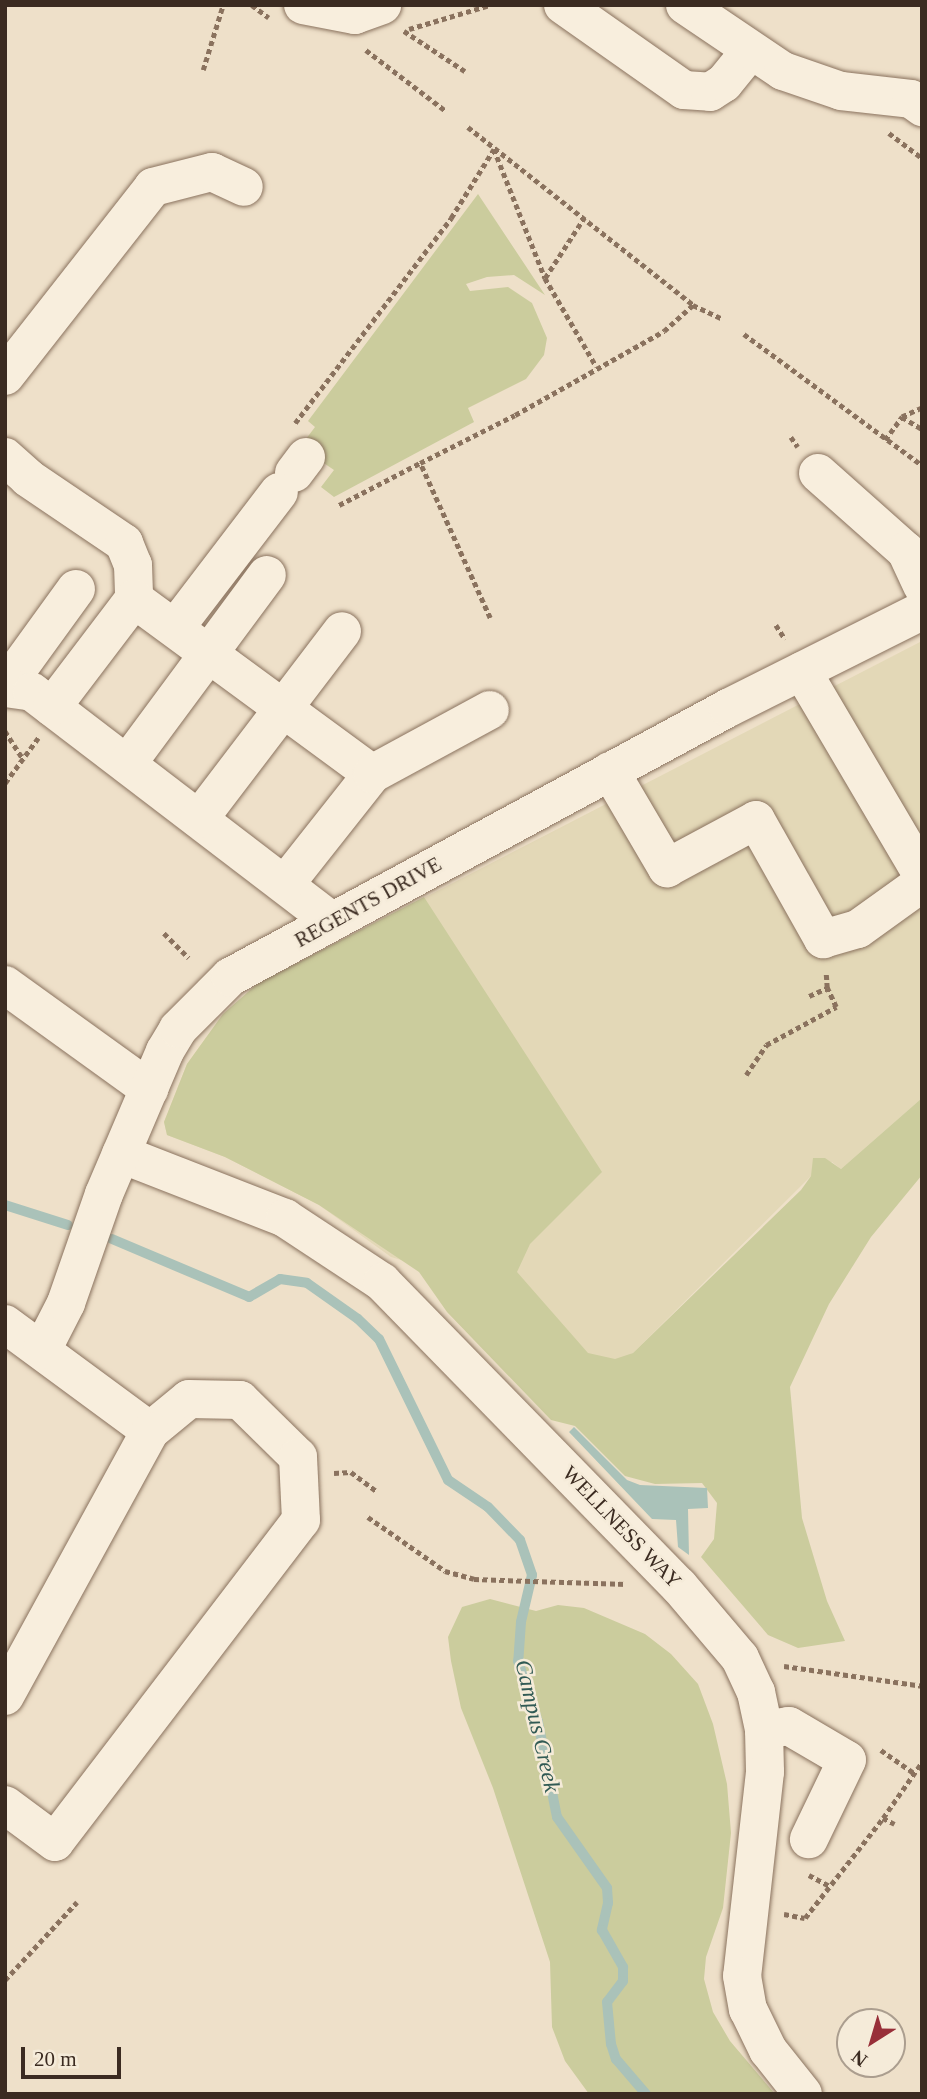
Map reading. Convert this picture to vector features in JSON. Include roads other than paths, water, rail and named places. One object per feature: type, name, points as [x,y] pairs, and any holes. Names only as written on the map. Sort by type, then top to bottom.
[{"type":"street","points":[[307,11],[355,15],[382,5]]},
{"type":"street","points":[[563,5],[684,90],[710,92],[724,83],[750,51]]},
{"type":"street","points":[[685,5],[783,71],[832,89],[918,97]]},
{"type":"street","points":[[5,376],[153,187],[212,172],[243,187]]},
{"type":"street","points":[[5,457],[28,478],[124,543],[133,565],[134,599],[52,707]]},
{"type":"street","points":[[174,628],[292,464]]},
{"type":"street","points":[[818,473],[906,551],[922,585]]},
{"type":"street","points":[[127,764],[267,575]]},
{"type":"street","points":[[76,589],[5,687],[32,692],[332,921]]},
{"type":"street","points":[[134,599],[372,774]]},
{"type":"street","name":"REGENTS DRIVE","points":[[42,1350],[66,1303],[121,1154],[178,1030],[230,977],[610,771],[922,611]]},
{"type":"street","points":[[200,818],[342,631]]},
{"type":"street","points":[[802,671],[922,875]]},
{"type":"street","points":[[285,883],[372,774],[490,710]]},
{"type":"street","points":[[610,771],[667,868],[756,820],[823,939],[858,929],[922,883]]},
{"type":"street","points":[[5,985],[149,1089]]},
{"type":"street","name":"WELLNESS WAY","points":[[121,1154],[285,1218],[382,1282],[714,1623],[740,1658],[756,1692],[764,1731],[765,1772],[742,1976],[748,2009],[768,2050],[803,2094]]},
{"type":"street","points":[[5,1324],[150,1431]]},
{"type":"street","points":[[5,1696],[150,1431],[189,1399],[240,1400],[298,1458],[301,1520],[55,1842],[5,1804]]},
{"type":"street","points":[[764,1731],[789,1726],[847,1760],[809,1839]]},
{"type":"waterway","points":[[5,1205],[68,1225]]},
{"type":"waterway","name":"Campus Creek","points":[[112,1239],[249,1297],[280,1279],[307,1283],[358,1319],[379,1339],[448,1480],[488,1507],[520,1540],[532,1575],[521,1622],[518,1661],[538,1722],[557,1817],[607,1888],[608,1903],[602,1930],[623,1967],[623,1981],[607,2002],[611,2044],[616,2059],[646,2094]]}]
